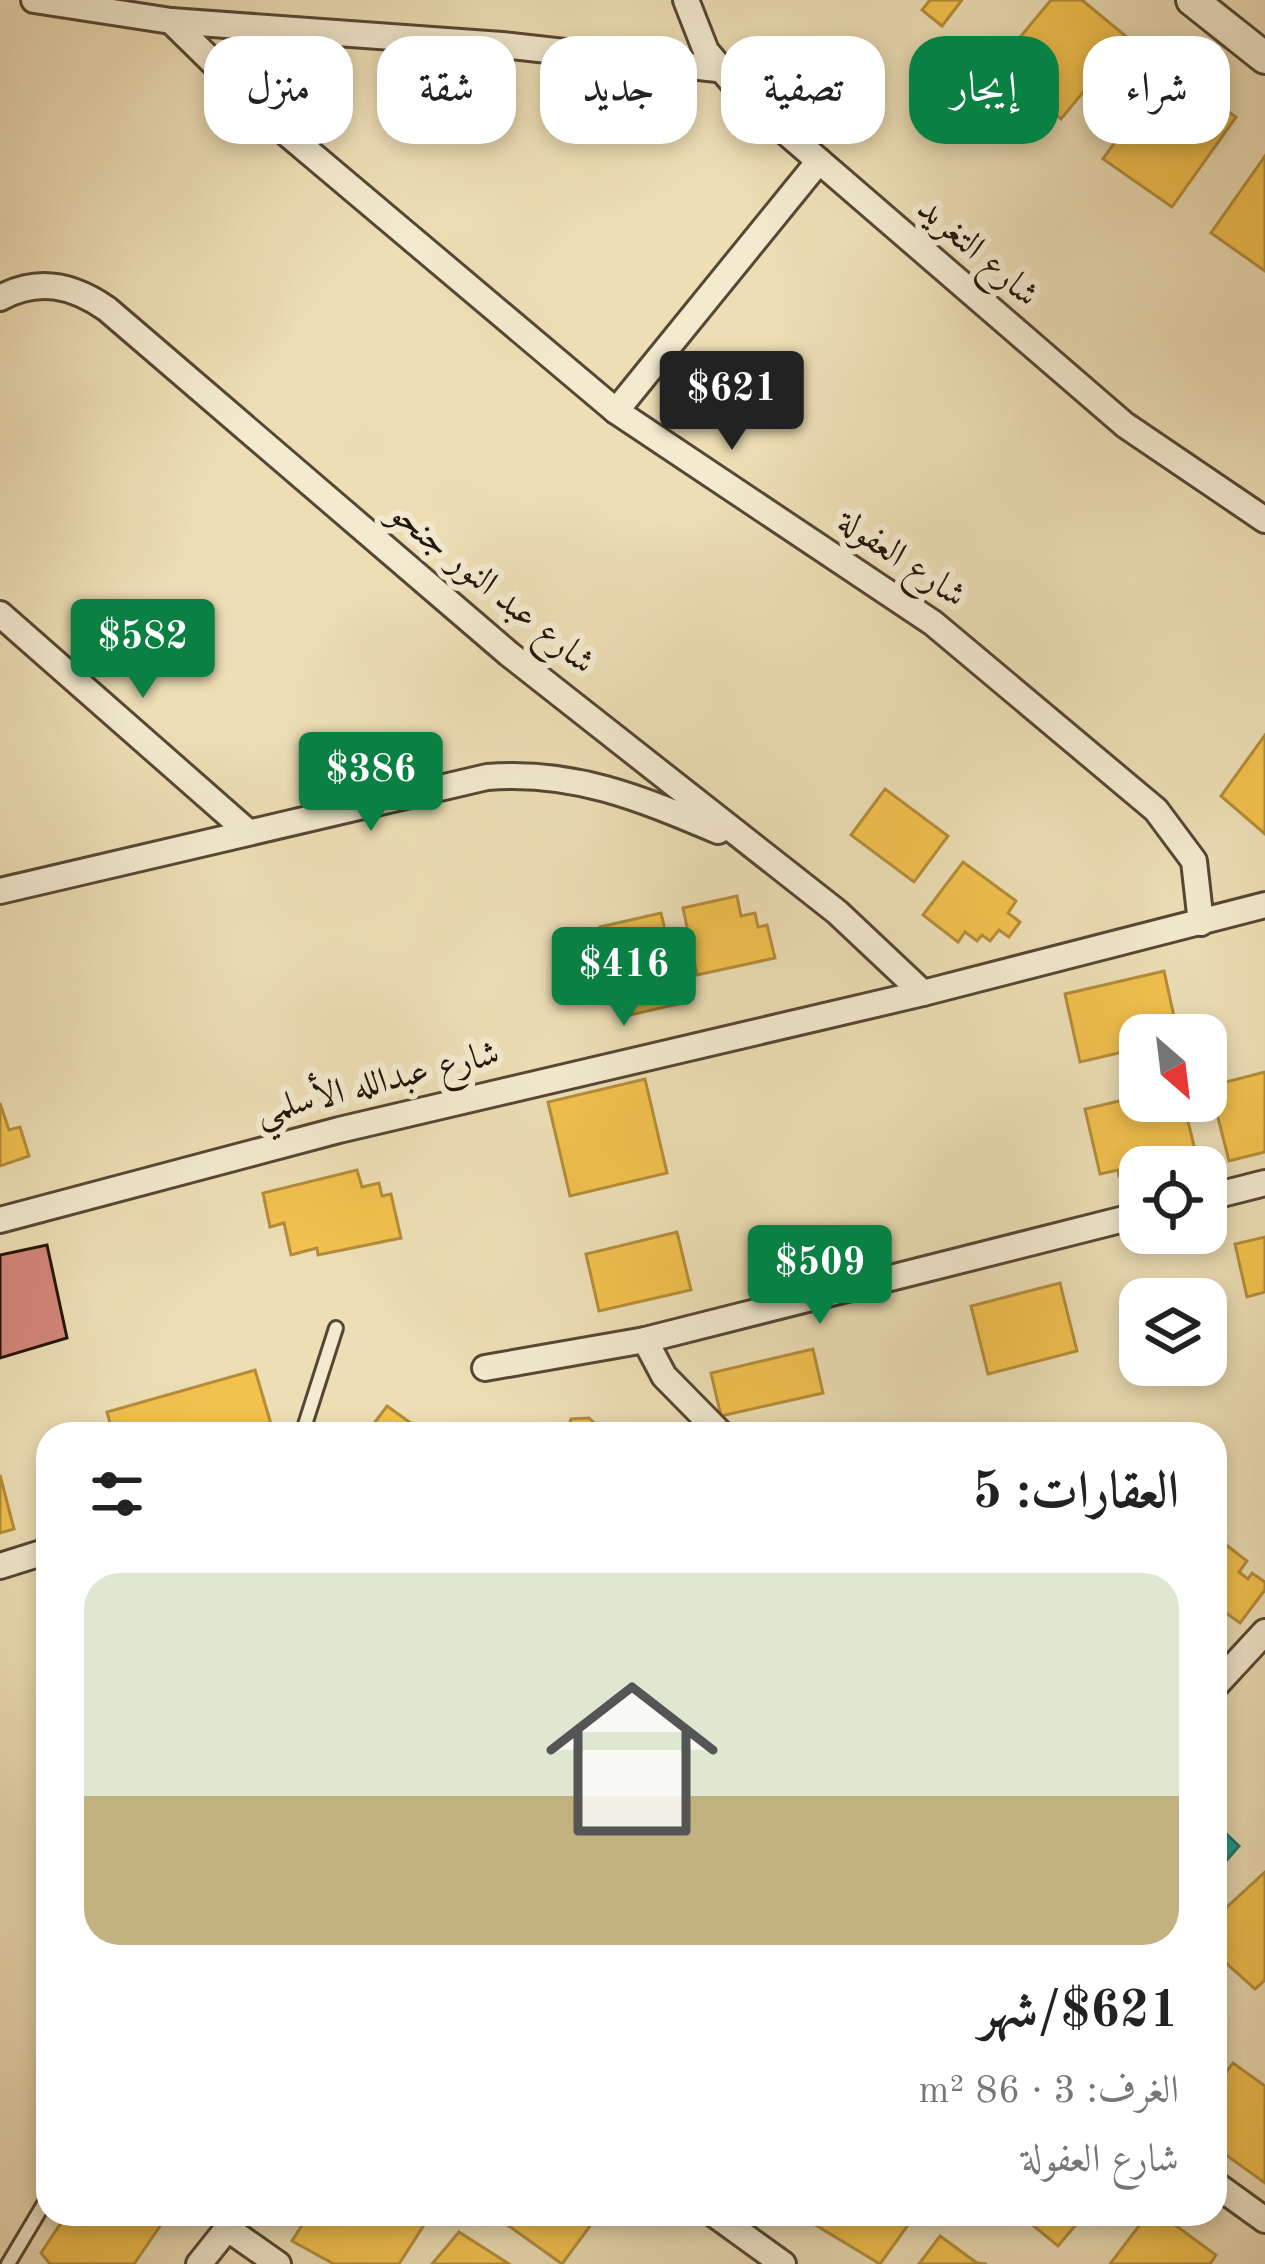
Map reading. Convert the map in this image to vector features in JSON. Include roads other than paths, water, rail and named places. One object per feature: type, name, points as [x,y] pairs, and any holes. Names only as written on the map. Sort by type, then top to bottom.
[{"type":"street","points":[[34,0],[171,20],[409,37],[717,69]]},
{"type":"street","name":"شارع التغريد","points":[[686,0],[717,69],[819,161],[1125,425],[1265,520]]},
{"type":"street","points":[[1192,0],[1265,58]]},
{"type":"street","name":"شارع العفولة","points":[[171,20],[278,126],[616,411],[934,623],[1156,810],[1194,861],[1201,923]]},
{"type":"street","points":[[616,411],[819,161]]},
{"type":"street","name":"شارع عبد النور جنحو","points":[[0,298],[44,284],[83,293],[106,309],[380,547],[741,842],[837,912],[923,993]]},
{"type":"street","points":[[0,614],[248,832]]},
{"type":"street","points":[[0,891],[487,777],[538,773],[603,784],[741,842]]},
{"type":"street","name":"شارع عبدالله الأسلمي","points":[[0,1220],[600,1065],[923,993],[1265,905]]},
{"type":"street","points":[[1227,1193],[1265,1183]]},
{"type":"street","points":[[485,1368],[645,1340],[1119,1220]]},
{"type":"street","points":[[645,1340],[664,1376],[709,1422]]},
{"type":"street","points":[[0,1567],[36,1555]]},
{"type":"street","points":[[1227,1673],[1265,1631]]},
{"type":"street","points":[[1227,2193],[1265,2221]]},
{"type":"street","points":[[199,2264],[229,2226]]},
{"type":"street","points":[[238,2226],[278,2264]]},
{"type":"street","points":[[731,2226],[783,2264]]},
{"type":"lane","points":[[306,1422],[336,1328]]},
{"type":"lane","points":[[8,2264],[36,2217]]}]
